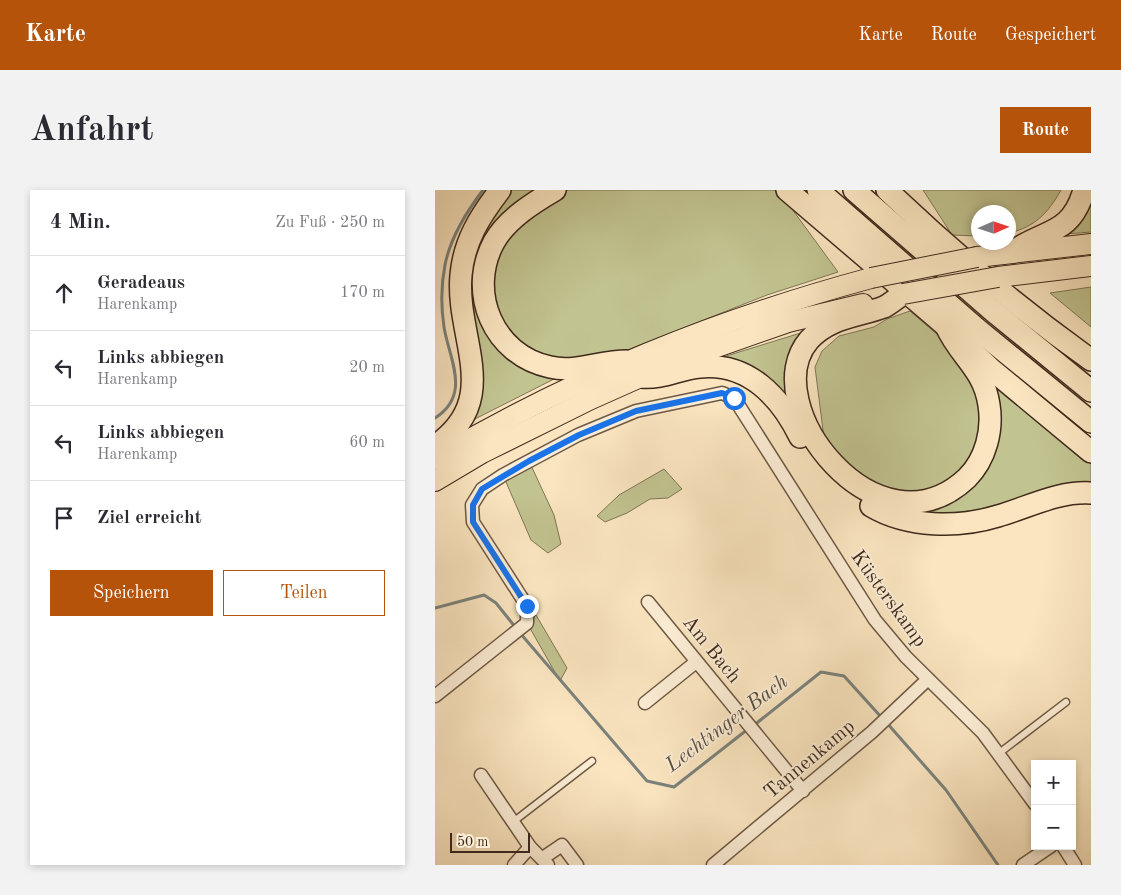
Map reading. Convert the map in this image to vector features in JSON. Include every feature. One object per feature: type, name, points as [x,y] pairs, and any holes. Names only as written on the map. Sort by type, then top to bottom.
[{"type":"highway","points":[[435,446],[457,427],[467,411],[472,394],[471,355],[461,299],[461,276],[464,255],[472,232],[484,211],[500,190]]},
{"type":"highway","points":[[555,190],[512,221],[495,240],[486,260],[483,282],[484,304],[492,324],[502,340],[515,352],[533,362],[551,368],[573,369],[590,367],[607,361],[625,361]]},
{"type":"highway","points":[[787,190],[946,326],[997,375],[1091,452]]},
{"type":"highway","points":[[818,190],[977,329],[1091,422]]},
{"type":"highway","points":[[854,190],[993,311],[1091,391]]},
{"type":"highway","points":[[887,190],[935,236],[1046,328],[1091,360]]},
{"type":"highway","points":[[903,190],[931,225],[935,236]]},
{"type":"highway","points":[[1012,252],[1027,242],[1049,235],[1065,224],[1077,209],[1084,190]]},
{"type":"highway","points":[[435,459],[524,410],[625,361],[719,324],[785,302],[871,278],[977,257],[1091,244]]},
{"type":"highway","points":[[435,481],[482,453],[591,399],[674,362],[788,322],[898,295],[998,277],[1091,266]]},
{"type":"highway","points":[[898,295],[885,306],[839,319],[823,328],[808,342],[800,359],[795,377],[797,395],[814,438],[830,460],[853,481],[874,495],[895,502],[918,502],[940,496],[958,486],[971,474],[984,450],[991,423],[989,404],[984,386],[975,366],[953,341],[946,326]]},
{"type":"highway","points":[[641,377],[657,378],[679,371],[702,367],[725,368],[750,377],[780,402],[804,445],[834,481],[875,508],[902,518],[929,523],[966,523],[998,516],[1066,494],[1091,492]]},
{"type":"street","name":"Küsterskamp","points":[[435,696],[527,623],[527,606],[473,522],[473,505],[482,489],[529,461],[579,435],[636,411],[722,393],[734,398],[875,620],[906,657],[983,733],[1031,799]]},
{"type":"street","name":"Am Bach","points":[[648,602],[803,791]]},
{"type":"street","points":[[645,704],[696,662]]},
{"type":"street","name":"Tannenkamp","points":[[713,865],[894,713],[928,679]]},
{"type":"street","points":[[481,775],[530,847],[546,862],[561,846],[577,865]]},
{"type":"street","points":[[514,865],[530,847]]},
{"type":"street","points":[[1023,865],[1045,850]]},
{"type":"street","points":[[1066,850],[1075,865]]},
{"type":"lane","points":[[998,754],[1066,702]]},
{"type":"lane","points":[[513,822],[592,761]]},
{"type":"green space","points":[[512,190],[545,190],[487,244],[485,321],[564,374],[465,424],[467,292],[474,248],[490,218]]},
{"type":"green space","points":[[568,190],[774,190],[784,198],[838,272],[767,295],[597,362],[582,365],[516,348],[492,308],[493,265],[502,244],[520,224]]},
{"type":"green space","points":[[923,190],[1061,190],[1046,212],[1026,227],[1016,231],[1016,205],[971,205],[971,236],[952,235]]},
{"type":"green space","points":[[1091,190],[1091,232],[1066,234]]},
{"type":"green space","points":[[1091,287],[1091,327],[1050,293]]},
{"type":"green space","points":[[910,311],[947,343],[976,383],[983,414],[981,443],[963,473],[914,496],[885,490],[855,471],[824,438],[815,367],[822,351],[839,336],[874,327],[887,319]]},
{"type":"green space","points":[[807,331],[800,424],[723,361],[723,357]]},
{"type":"green space","points":[[994,386],[1091,462],[1091,485],[997,509],[955,516],[900,510],[921,510],[946,502],[965,492],[979,478]]},
{"type":"green space","points":[[529,461],[554,515],[561,544],[548,553],[531,540],[503,475]]},
{"type":"green space","points":[[664,469],[682,489],[668,498],[650,499],[627,513],[605,522],[597,516],[619,495]]},
{"type":"green space","points":[[536,615],[567,668],[560,681],[527,623]]},
{"type":"waterway","points":[[435,418],[446,409],[453,398],[455,387],[455,375],[442,312],[442,288],[447,255],[460,226],[483,190]]},
{"type":"waterway","name":"Lechtinger Bach","points":[[435,608],[484,595],[496,603],[516,628]]},
{"type":"waterway","name":"Lechtinger Bach","points":[[520,633],[647,781],[674,787],[748,729]]},
{"type":"waterway","name":"Lechtinger Bach","points":[[753,726],[821,672],[844,676],[882,718]]},
{"type":"waterway","name":"Lechtinger Bach","points":[[886,722],[946,790],[998,865]]},
{"type":"route","points":[[527,606],[473,522],[473,505],[482,489],[503,475],[579,435],[636,411],[722,393],[734,398]]}]
